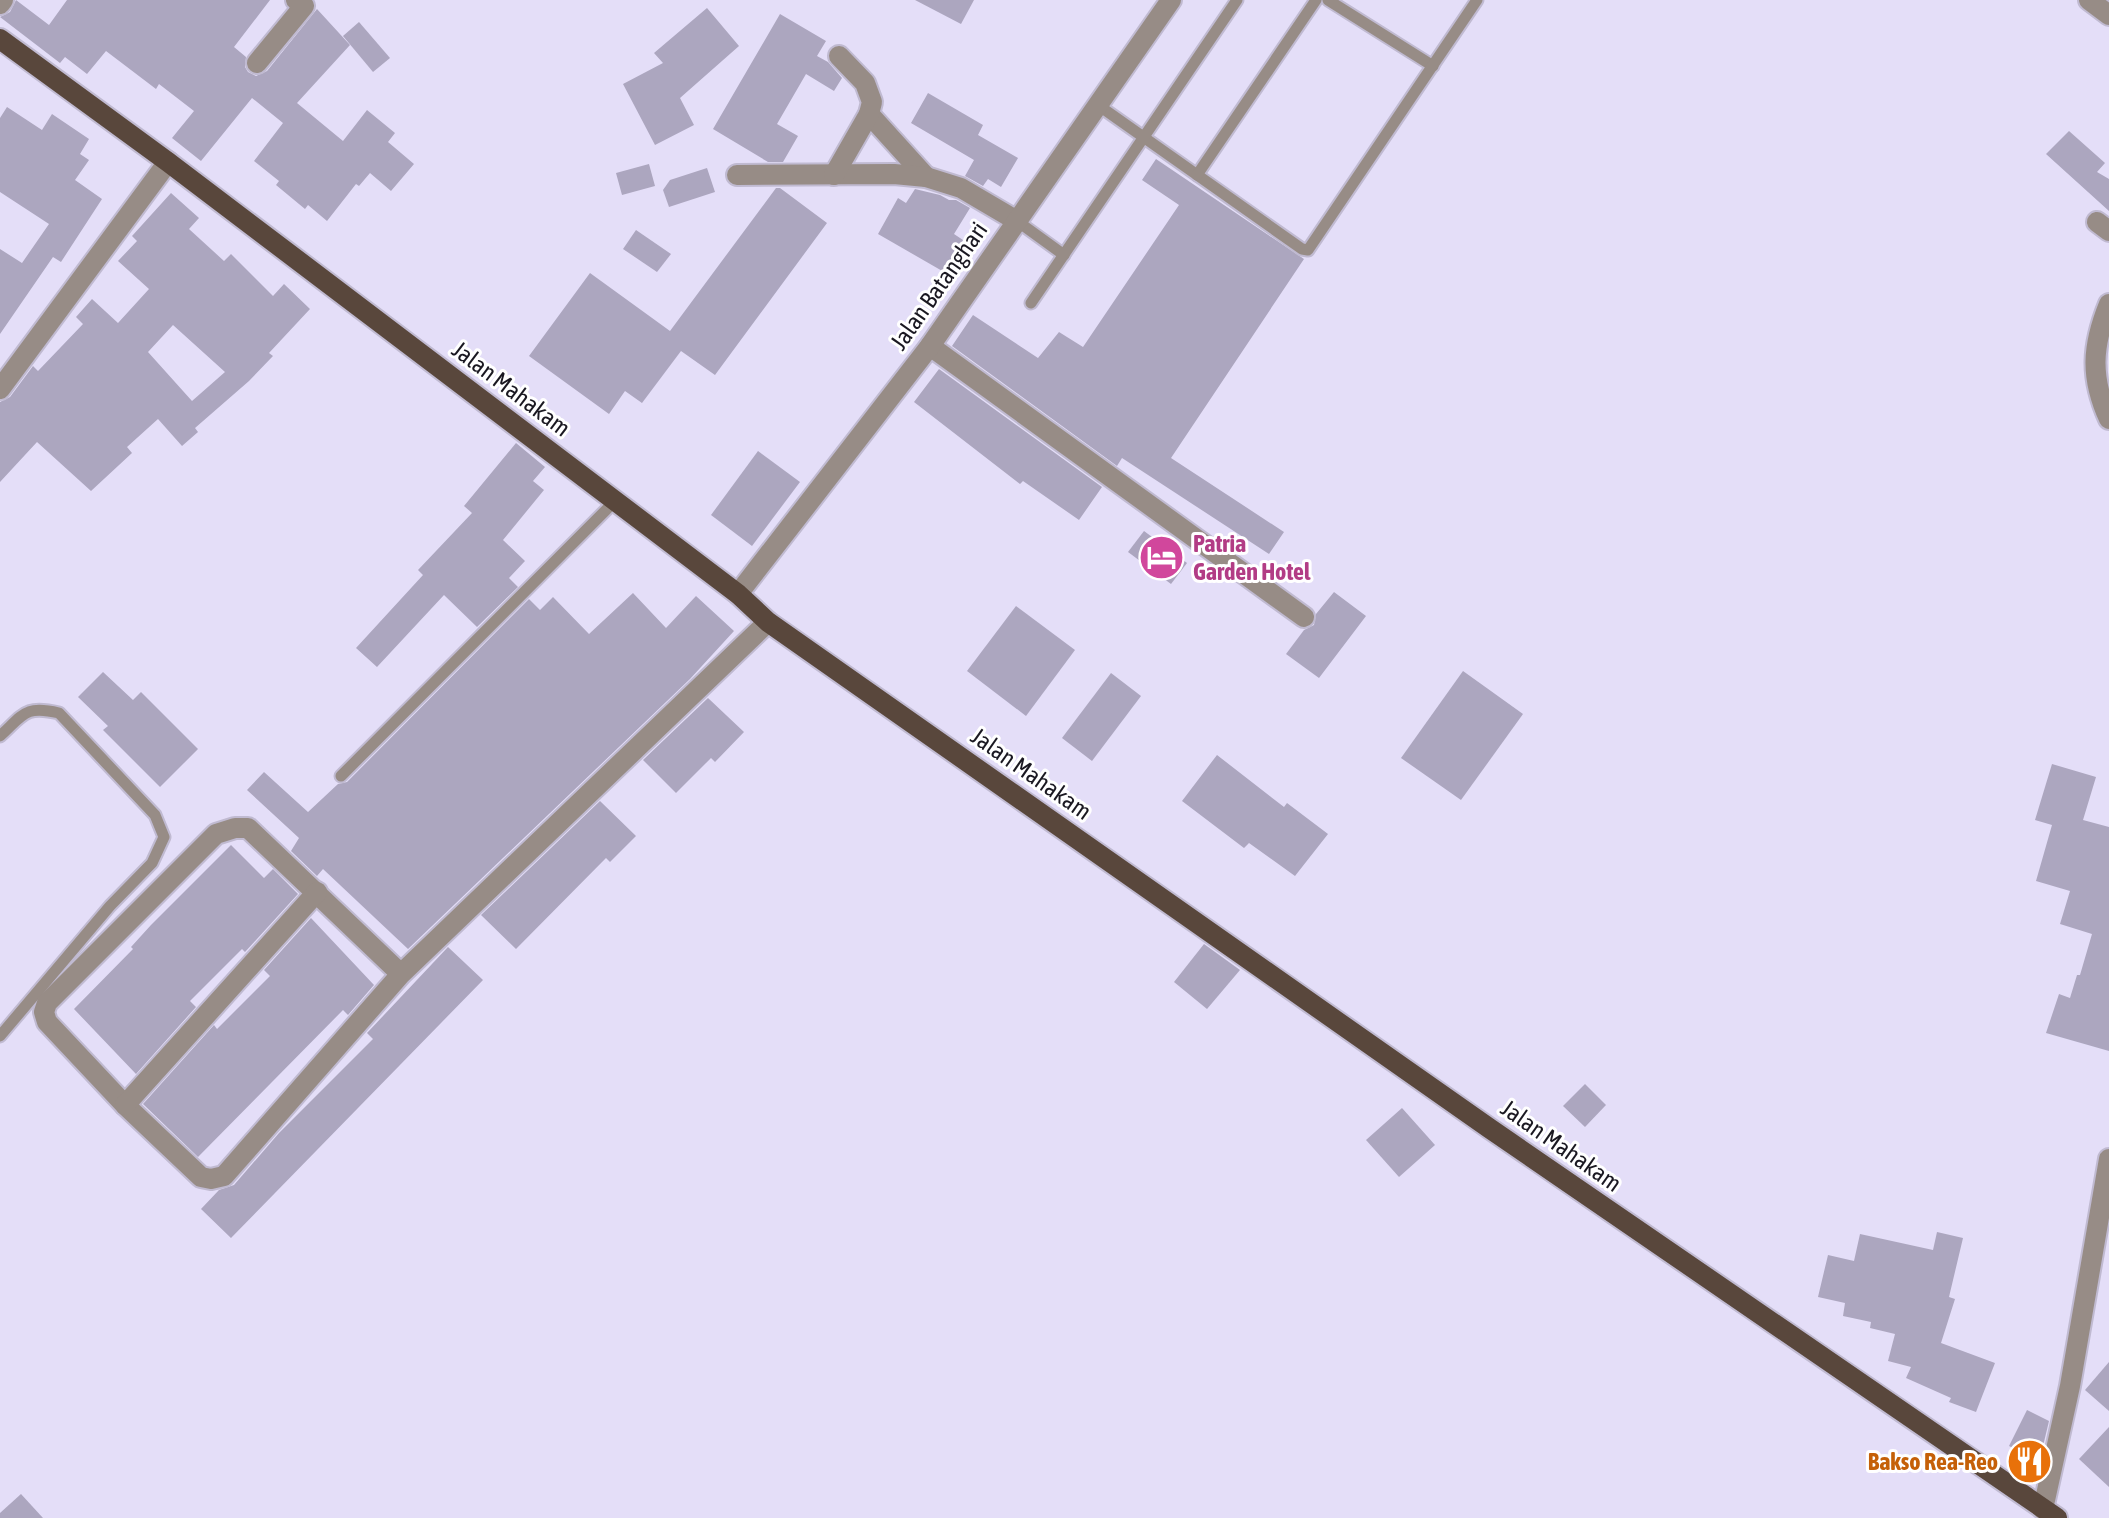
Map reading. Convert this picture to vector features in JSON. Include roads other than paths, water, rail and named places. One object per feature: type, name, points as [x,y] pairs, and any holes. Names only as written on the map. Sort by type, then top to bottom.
[{"type":"main road","name":"Jalan Mahakam","points":[[0,39],[168,162],[738,594],[768,622],[1476,1119],[2050,1513]]},
{"type":"street","name":"Jalan Batanghari","points":[[738,594],[930,346],[1171,0]]},
{"type":"street","points":[[2089,0],[2109,15]]},
{"type":"street","points":[[257,63],[303,2]]},
{"type":"street","points":[[834,175],[869,114],[872,102],[865,83],[839,56]]},
{"type":"street","points":[[869,114],[926,177]]},
{"type":"street","points":[[0,389],[168,162]]},
{"type":"street","points":[[737,175],[894,174],[926,177],[961,188],[1017,221]]},
{"type":"street","points":[[2109,304],[2097,333],[2095,347],[2098,382],[2109,419]]},
{"type":"street","points":[[930,346],[1304,617]]},
{"type":"street","points":[[401,974],[248,828],[235,828],[216,834],[47,1003],[44,1012],[47,1022],[125,1105],[201,1177],[211,1179],[224,1176],[401,974],[768,622]]},
{"type":"street","points":[[125,1105],[317,892]]},
{"type":"street","points":[[2050,1513],[2109,1159]]},
{"type":"lane","points":[[1031,303],[1237,0]]},
{"type":"lane","points":[[1197,175],[1316,0]]},
{"type":"lane","points":[[1328,0],[1433,66]]},
{"type":"lane","points":[[1098,105],[1302,249],[1308,250],[1477,0]]},
{"type":"lane","points":[[1017,221],[1064,255]]},
{"type":"lane","points":[[341,776],[615,501]]},
{"type":"lane","points":[[0,736],[25,714],[38,708],[59,713],[155,815],[164,837],[152,863],[110,906],[0,1036]]},
{"type":"place","name":"Patria Garden Hotel","points":[[1162,558]]},
{"type":"place","name":"Bakso Rea-Reo","points":[[2029,1462]]}]
